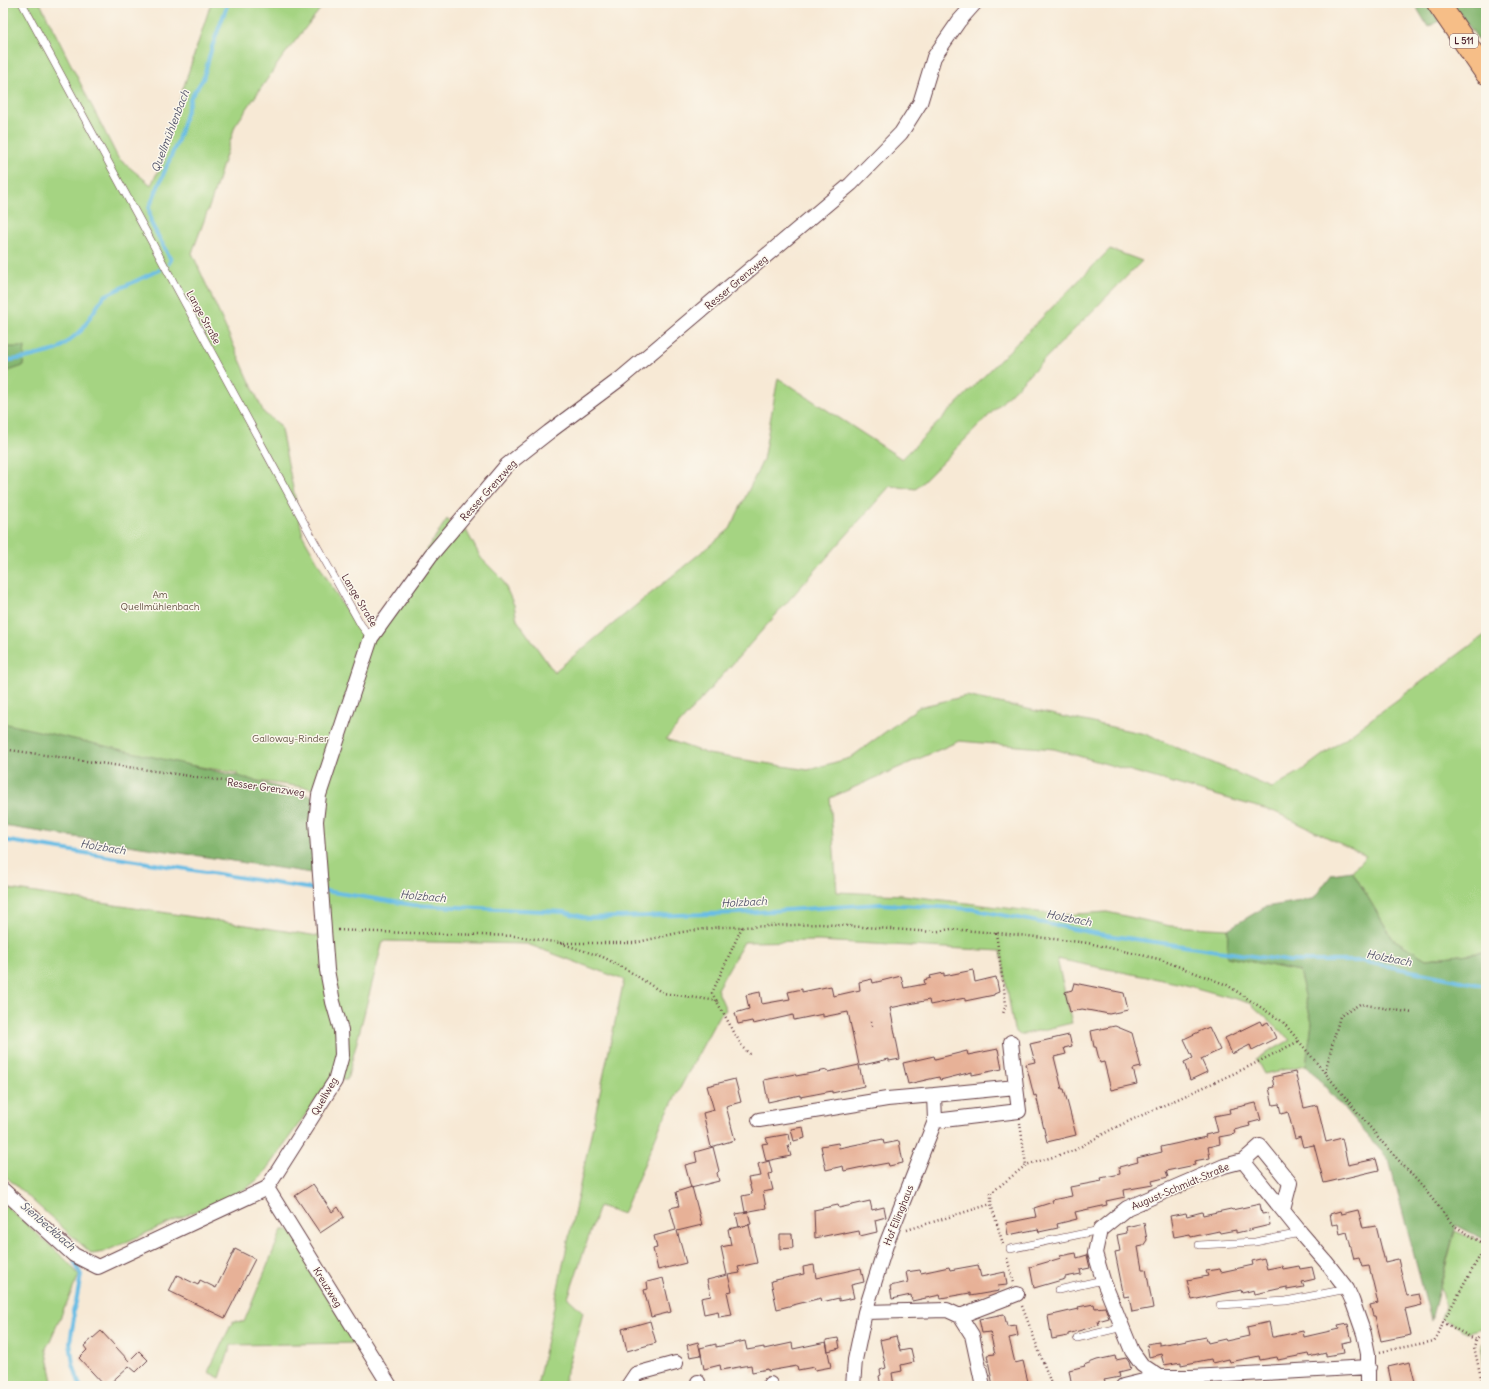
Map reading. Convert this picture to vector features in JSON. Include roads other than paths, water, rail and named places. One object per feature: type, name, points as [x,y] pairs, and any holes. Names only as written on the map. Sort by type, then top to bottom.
[{"type":"main road","name":"L 511","points":[[1438,3],[1486,73]]},
{"type":"street","name":"Resser Grenzweg","points":[[319,795],[371,638],[431,555],[507,465],[620,379],[851,184],[901,133],[920,103],[934,57],[959,21],[975,3]]},
{"type":"street","name":"Quellweg","points":[[267,1188],[335,1081],[342,1055],[341,1030],[327,970],[316,821],[319,795]]},
{"type":"street","points":[[935,1121],[1019,1111],[1011,1042]]},
{"type":"street","points":[[759,1120],[887,1099],[1016,1087]]},
{"type":"street","name":"Hof Ellinghaus","points":[[853,1386],[855,1360],[865,1312],[889,1236],[935,1121],[934,1094]]},
{"type":"street","name":"August-Schmidt-Straße","points":[[1100,1230],[1128,1208],[1224,1166],[1243,1161],[1260,1146],[1290,1183],[1283,1210]]},
{"type":"street","points":[[1243,1161],[1347,1289],[1364,1334],[1368,1361],[1368,1386]]},
{"type":"street","points":[[3,1190],[74,1255],[98,1267],[267,1188]]},
{"type":"street","name":"Kreuzweg","points":[[267,1188],[390,1386]]},
{"type":"street","points":[[1100,1230],[1095,1253],[1103,1280],[1132,1351],[1142,1365],[1160,1377]]},
{"type":"street","points":[[960,1316],[1017,1294]]},
{"type":"street","points":[[865,1312],[947,1310],[960,1316],[972,1335],[983,1386]]},
{"type":"street","points":[[1123,1386],[1160,1377],[1193,1382],[1368,1361]]},
{"type":"street","points":[[628,1386],[636,1374],[676,1363]]},
{"type":"lane","name":"Lange Straße","points":[[22,3],[314,541],[361,625],[371,638]]},
{"type":"lane","name":"August-Schmidt-Straße","points":[[1010,1250],[1100,1230]]},
{"type":"lane","points":[[1199,1245],[1255,1242],[1301,1233]]},
{"type":"lane","points":[[1058,1290],[1103,1280]]},
{"type":"lane","points":[[1220,1305],[1286,1301],[1347,1289]]},
{"type":"lane","points":[[1077,1338],[1123,1327]]},
{"type":"waterway","name":"Quellmühlenbach","points":[[169,263],[171,260],[151,223],[149,208],[178,140],[191,97],[203,79],[212,47],[228,3]]},
{"type":"waterway","name":"Quellmühlenbach","points":[[3,361],[25,358],[57,350],[81,331],[104,296],[159,270]]},
{"type":"waterway","name":"Holzbach","points":[[3,840],[414,905],[564,912],[587,918],[739,913],[880,904],[972,909],[1099,934],[1288,961],[1362,961],[1486,986]]},
{"type":"waterway","name":"Sienbeckbach","points":[[74,1261],[81,1275],[73,1311],[74,1318],[70,1342],[73,1364],[80,1386]]},
{"type":"park label","name":"Am Quellmühlenbach","points":[[160,600]]},
{"type":"park label","name":"Galloway-Rinder","points":[[290,738]]}]
